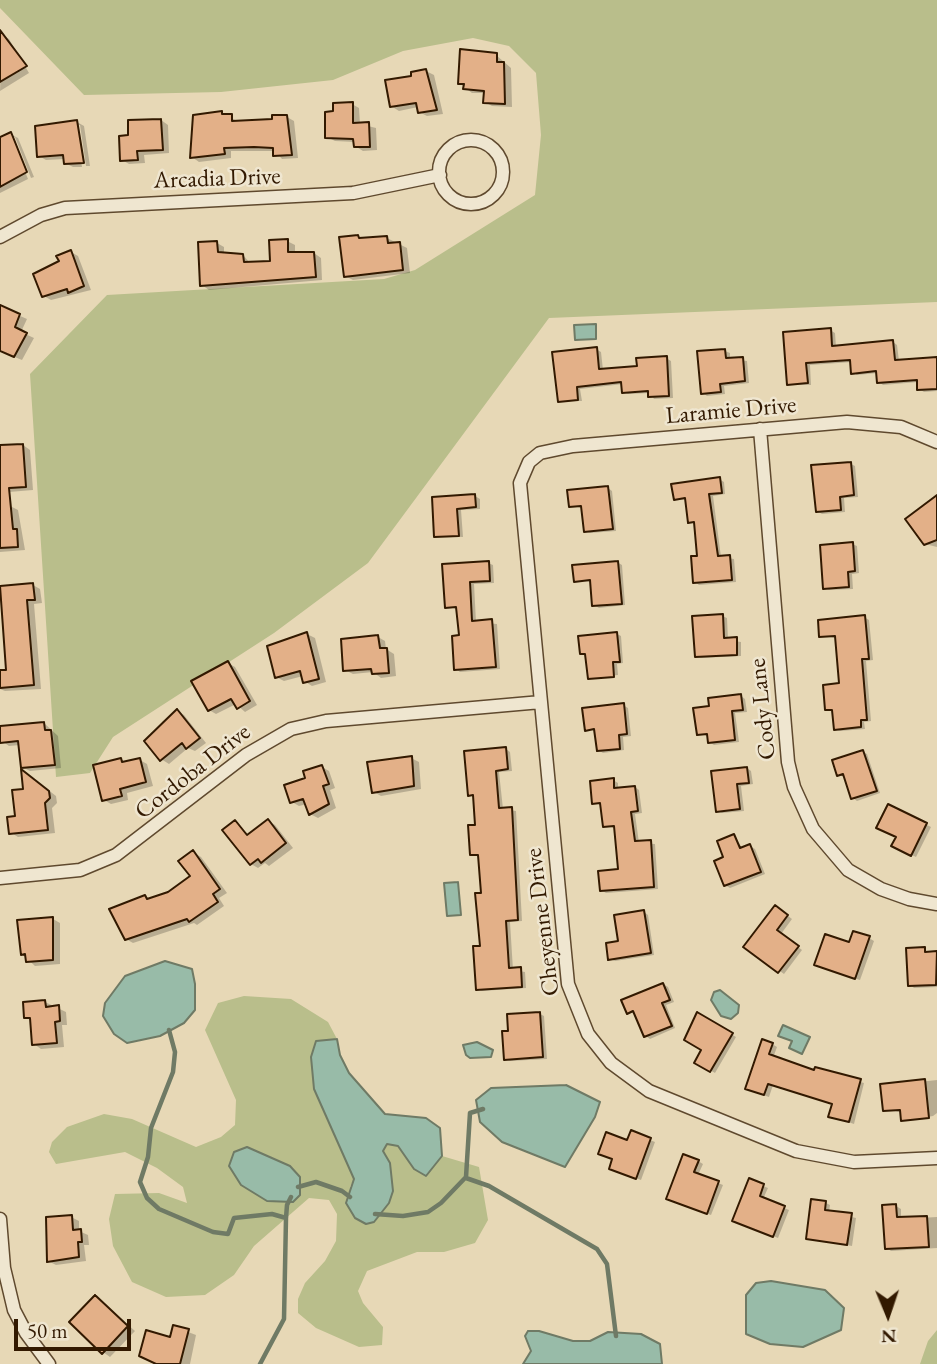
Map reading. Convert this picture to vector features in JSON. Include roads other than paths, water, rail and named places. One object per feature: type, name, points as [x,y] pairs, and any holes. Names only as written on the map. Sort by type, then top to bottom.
[{"type":"street","points":[[469,140],[479,141],[496,151],[503,169],[499,189],[492,196],[474,204],[453,198],[445,190],[440,175],[442,158],[449,149],[469,140]]},
{"type":"street","name":"Arcadia Drive","points":[[0,237],[41,215],[65,208],[353,193],[440,175]]},
{"type":"street","name":"Laramie Drive","points":[[529,462],[554,448],[868,422],[901,427],[937,442]]},
{"type":"street","name":"Cody Lane","points":[[760,429],[788,762],[794,787],[813,829],[848,870],[900,896],[937,904]]},
{"type":"street","name":"Cheyenne Drive","points":[[529,462],[520,484],[568,984],[576,1011],[598,1049],[621,1072],[649,1091],[796,1151],[854,1162],[937,1158]]},
{"type":"street","name":"Cordoba Drive","points":[[0,878],[80,870],[106,861],[128,848],[246,755],[298,727],[326,721],[541,702]]},
{"type":"street","points":[[0,1219],[4,1268],[14,1310],[26,1333],[50,1364]]},
{"type":"waterway","points":[[169,1030],[175,1052],[173,1072],[151,1128],[148,1157],[140,1182],[147,1198],[159,1209],[213,1232],[228,1234],[234,1218],[272,1214],[286,1218]]},
{"type":"waterway","points":[[375,1214],[403,1216],[428,1212],[441,1203],[466,1177],[470,1113],[483,1109]]},
{"type":"waterway","points":[[466,1178],[489,1186],[597,1249],[607,1264],[616,1336]]},
{"type":"waterway","points":[[298,1187],[316,1182],[342,1191],[350,1197]]},
{"type":"waterway","points":[[260,1364],[284,1319],[286,1218],[291,1197]]}]
